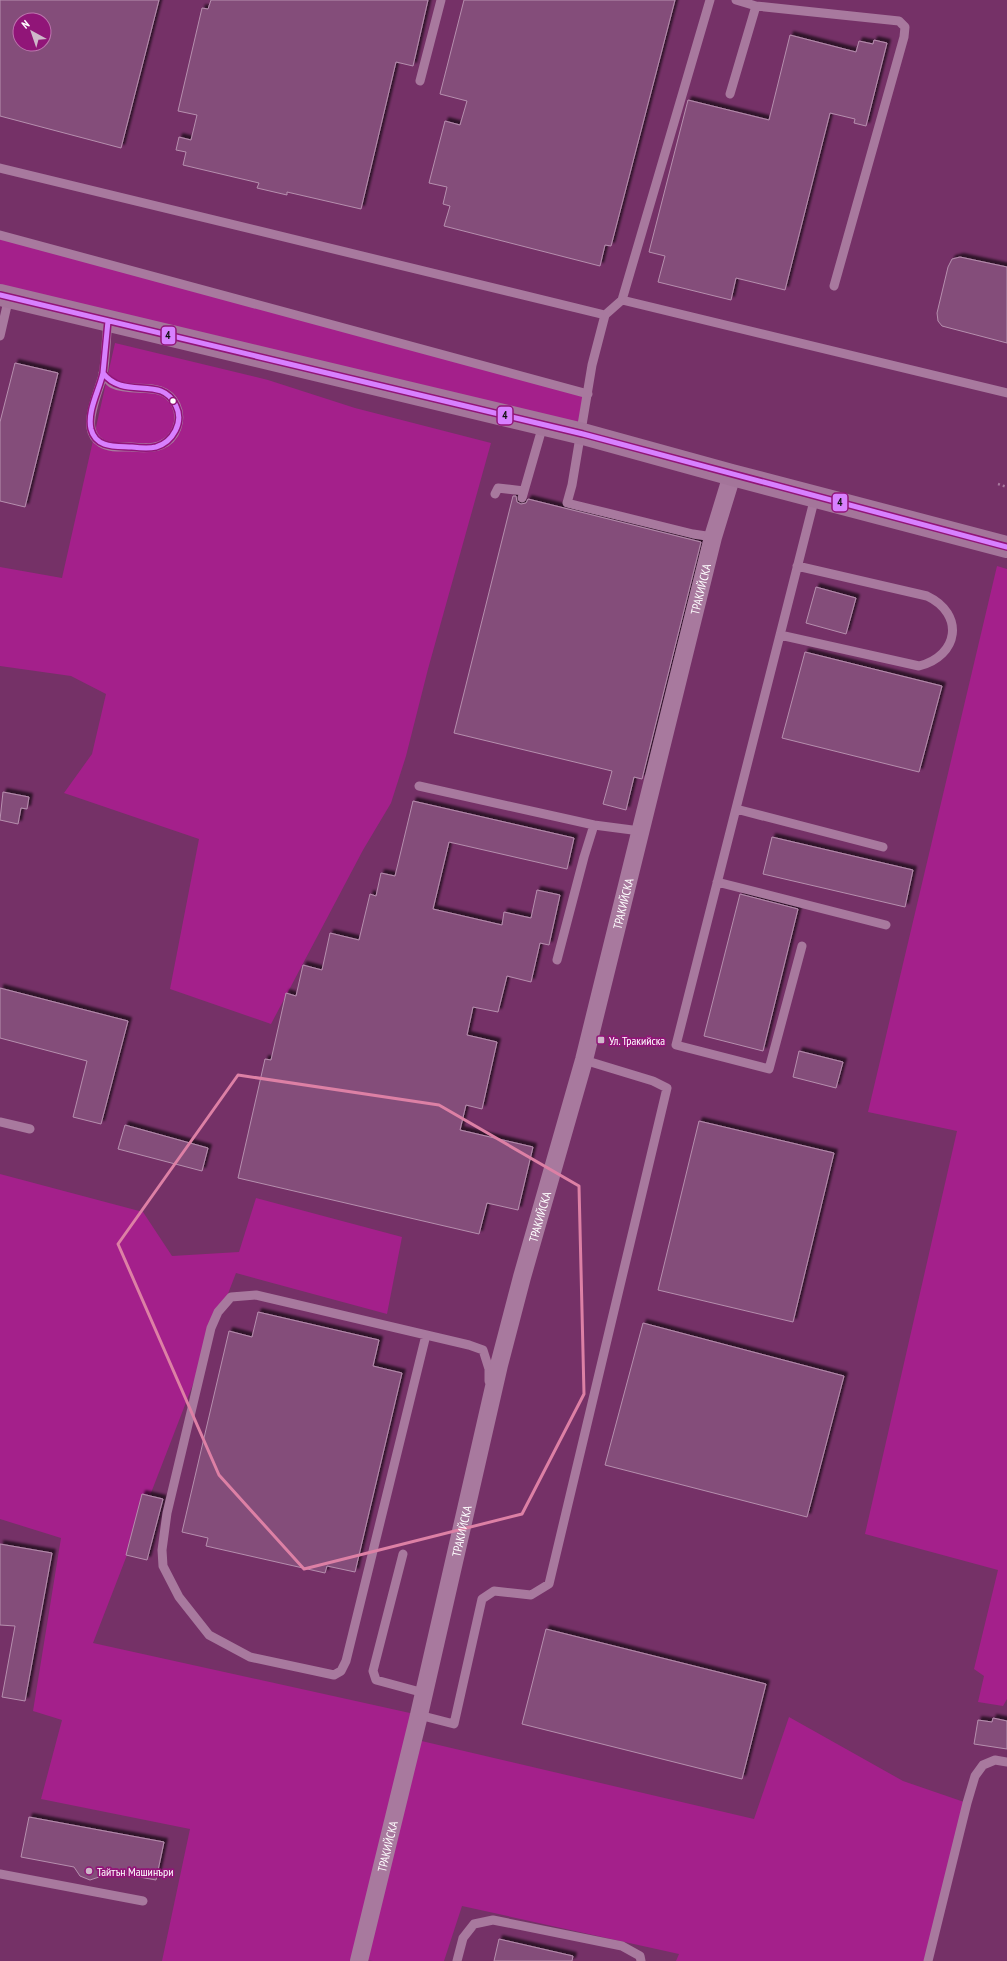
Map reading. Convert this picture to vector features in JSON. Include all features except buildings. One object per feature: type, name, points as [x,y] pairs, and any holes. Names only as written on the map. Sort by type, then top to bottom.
[{"type":"main road","points":[[4,296],[580,434],[1007,547]]},
{"type":"street","name":"ТРАКИЙСКА","points":[[359,1961],[419,1715],[491,1402],[522,1277],[584,1060],[713,537],[732,475]]},
{"type":"lane","points":[[420,81],[440,0]]},
{"type":"lane","points":[[710,0],[622,300],[605,315],[592,365],[572,485],[567,504],[693,534],[713,537]]},
{"type":"lane","points":[[736,0],[756,6],[899,21],[905,27],[904,37],[834,286]]},
{"type":"lane","points":[[730,94],[756,6]]},
{"type":"lane","points":[[0,168],[605,315]]},
{"type":"lane","points":[[0,235],[588,394]]},
{"type":"lane","points":[[0,336],[4,296]]},
{"type":"lane","points":[[622,300],[1007,393]]},
{"type":"lane","points":[[103,374],[112,384],[129,388],[155,388],[168,395],[176,405],[179,420],[177,428],[169,440],[151,448],[128,448],[107,445],[96,439],[93,434],[91,422],[103,374],[108,321]]},
{"type":"lane","points":[[494,494],[498,488],[523,495],[543,425]]},
{"type":"lane","points":[[802,946],[769,1069],[676,1045],[815,497]]},
{"type":"lane","points":[[780,634],[919,666],[931,663],[941,657],[948,647],[952,636],[952,625],[949,615],[944,607],[927,596],[797,566]]},
{"type":"lane","points":[[418,786],[594,825],[640,831]]},
{"type":"lane","points":[[736,809],[883,847]]},
{"type":"lane","points":[[557,960],[594,825]]},
{"type":"lane","points":[[717,882],[886,925]]},
{"type":"lane","points":[[419,1715],[454,1724],[482,1599],[494,1591],[531,1595],[549,1584],[667,1088],[653,1081],[584,1060]]},
{"type":"lane","points":[[0,1122],[30,1129]]},
{"type":"lane","points":[[426,1335],[346,1661],[341,1672],[334,1675],[250,1657],[209,1635],[180,1597],[163,1566],[162,1550],[166,1513],[211,1328],[218,1312],[231,1298],[256,1295],[426,1335],[483,1350],[489,1369],[491,1402]]},
{"type":"lane","points":[[403,1554],[374,1671],[376,1680],[424,1693]]},
{"type":"lane","points":[[928,1961],[975,1776],[983,1765],[995,1760],[1007,1762]]},
{"type":"lane","points":[[0,1874],[143,1901]]},
{"type":"lane","points":[[457,1961],[463,1938],[474,1924],[492,1920],[622,1946],[640,1956],[641,1961]]},
{"type":"path","points":[[998,484],[1007,487]]},
{"type":"highlighted area","points":[[238,1075],[439,1105],[579,1186],[584,1394],[522,1514],[304,1569],[219,1475],[118,1244]]},
{"type":"shaded area","points":[[0,235],[588,394],[580,434],[0,295]]},
{"type":"shaded area","points":[[115,343],[268,380],[355,408],[491,443],[428,669],[406,756],[391,803],[363,850],[271,1024],[170,989],[199,839],[64,793],[92,754],[106,694],[71,676],[0,666],[0,567],[62,578]]},
{"type":"shaded area","points":[[997,566],[1007,569],[1007,1699],[1003,1706],[978,1702],[984,1676],[974,1669],[998,1570],[865,1534],[957,1131],[868,1112]]},
{"type":"shaded area","points":[[0,1174],[143,1212],[172,1256],[239,1252],[256,1198],[402,1237],[387,1314],[236,1273],[93,1643],[419,1715],[413,1739],[754,1819],[789,1717],[903,1781],[967,1803],[926,1961],[676,1961],[679,1954],[462,1906],[444,1961],[373,1961],[360,1959],[359,1961],[162,1961],[190,1829],[41,1799],[62,1720],[33,1711],[61,1538],[0,1519]]},
{"type":"transit line","name":"4","points":[[0,295],[583,434],[1007,547]]},
{"type":"transit line","name":"4","points":[[103,373],[108,321]]},
{"type":"transit line","name":"4","points":[[103,373],[112,381],[121,385],[162,391],[170,397],[176,406],[179,418],[178,425],[172,436],[162,444],[150,448],[114,446],[97,440],[91,429],[90,422],[92,408],[103,373]]},
{"type":"place","name":"Ул. Тракийска","points":[[601,1040]]},
{"type":"place","name":"Тайтън Машинъри","points":[[89,1871]]}]
